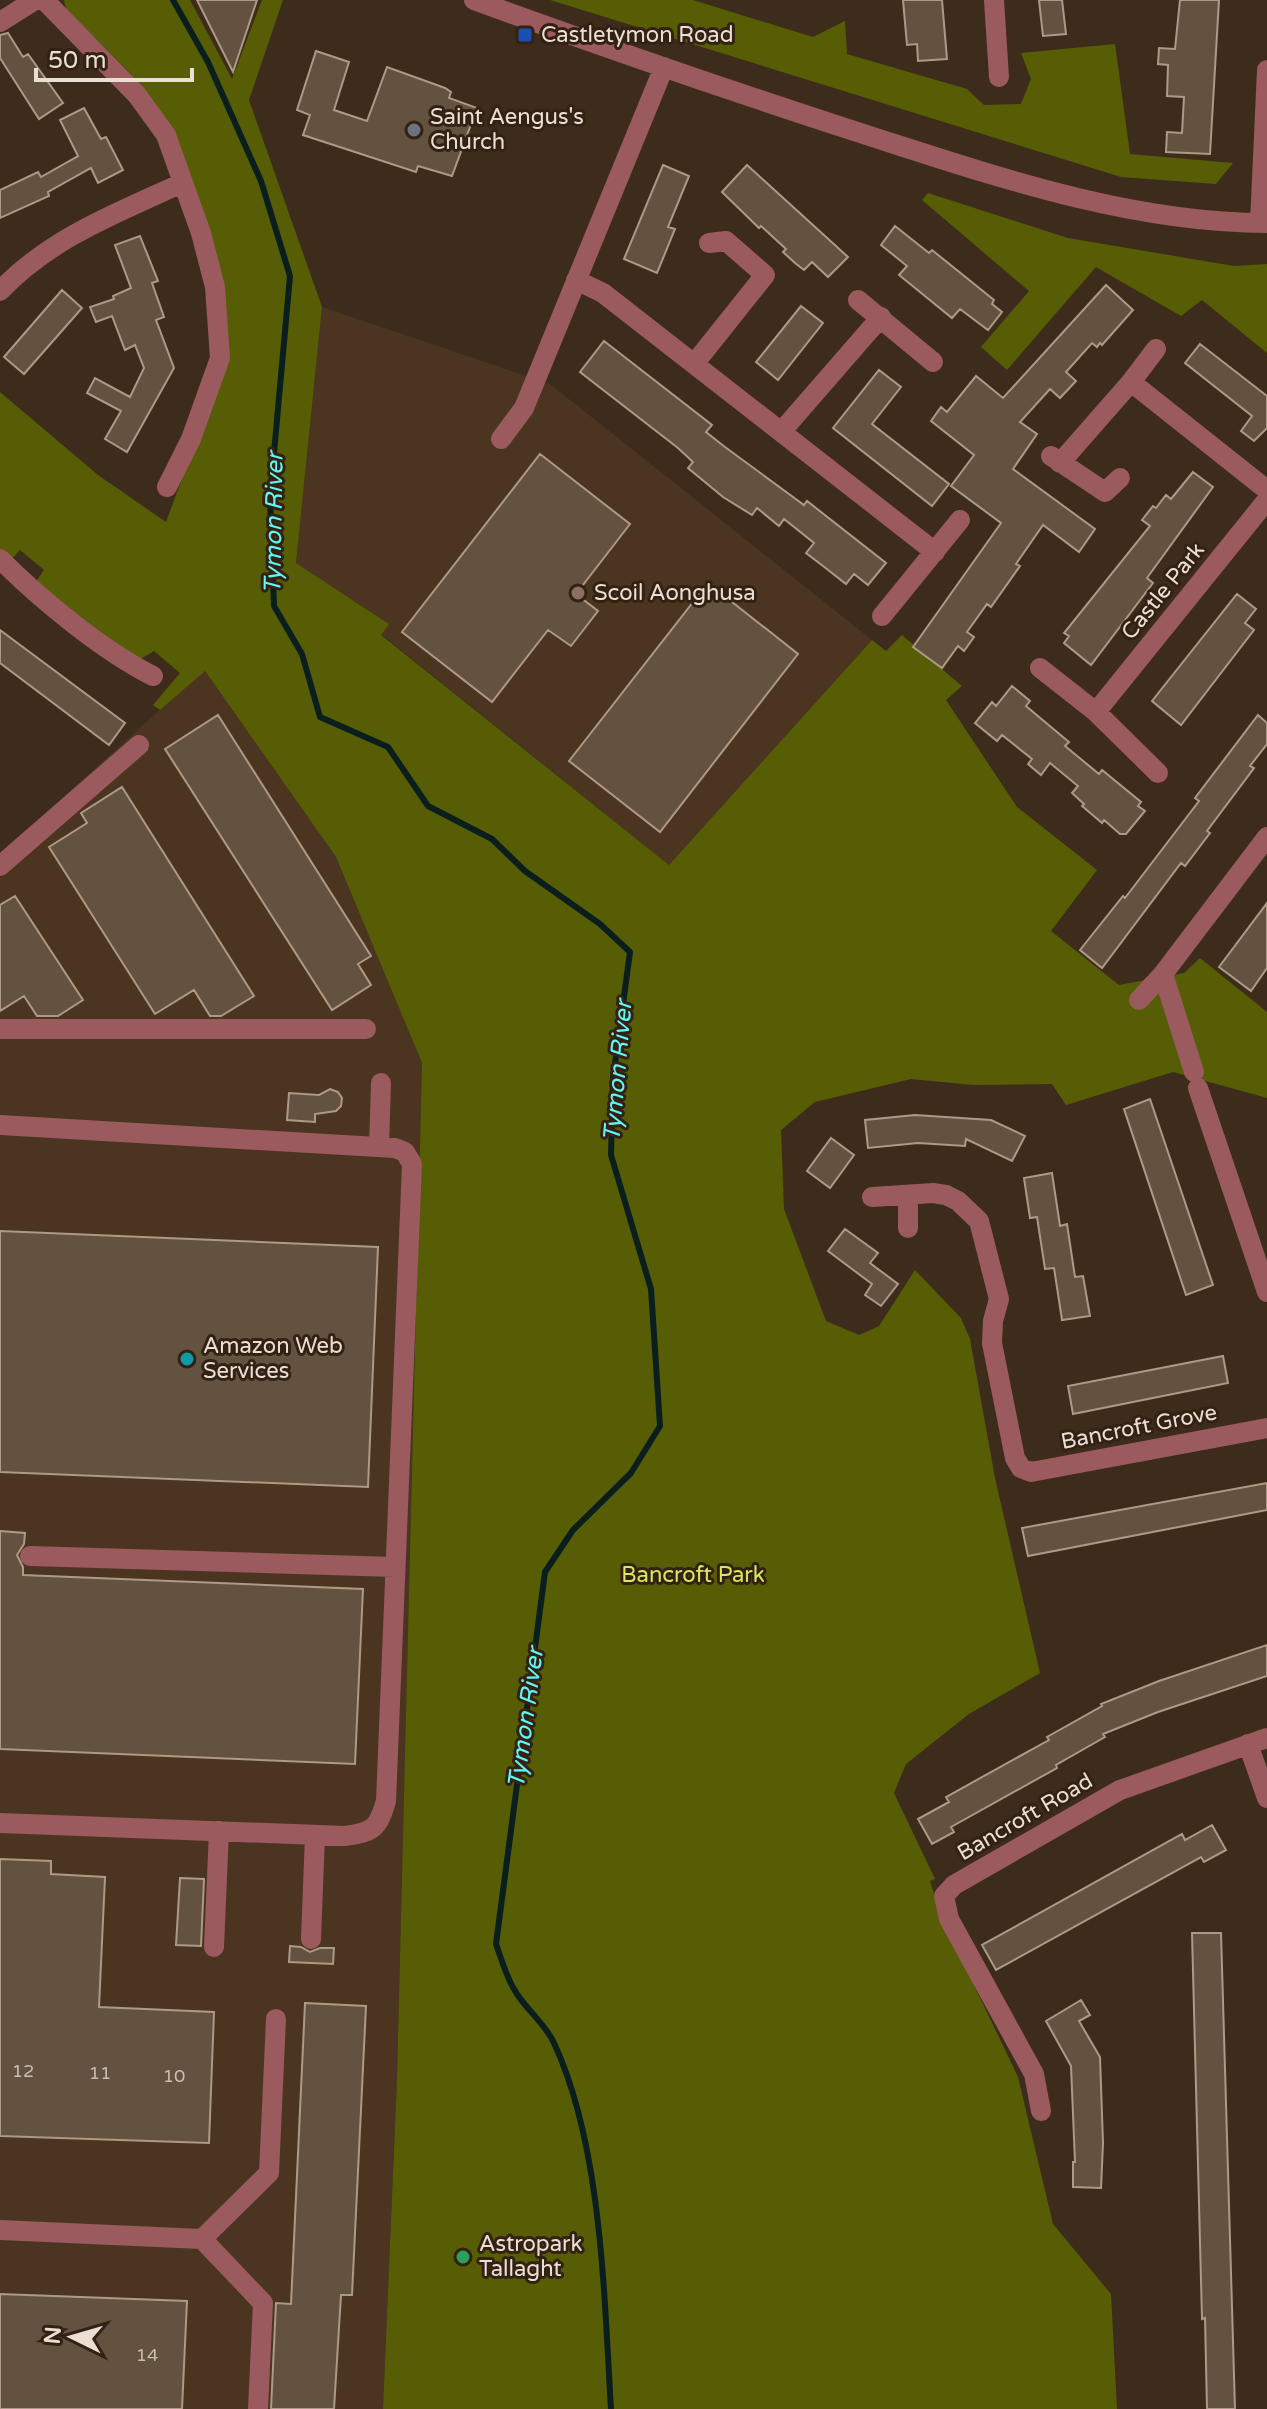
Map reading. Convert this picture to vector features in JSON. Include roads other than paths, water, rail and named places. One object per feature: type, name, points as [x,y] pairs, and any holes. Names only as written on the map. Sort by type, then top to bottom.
[{"type":"street","points":[[0,22],[35,0]]},
{"type":"street","points":[[44,0],[137,95],[166,135],[201,233],[215,287],[220,358],[191,439],[167,487]]},
{"type":"street","points":[[474,0],[913,150],[1044,189],[1201,220],[1264,223],[1267,70]]},
{"type":"street","points":[[994,0],[999,77]]},
{"type":"street","points":[[501,439],[524,408],[664,67]]},
{"type":"street","points":[[0,291],[19,271],[69,235],[182,183]]},
{"type":"street","points":[[694,364],[765,275],[726,241],[709,243]]},
{"type":"street","points":[[576,280],[603,293],[935,552]]},
{"type":"street","points":[[858,300],[933,362]]},
{"type":"street","points":[[781,432],[881,317]]},
{"type":"street","points":[[1120,478],[1105,492],[1056,459],[1131,382],[1156,349]]},
{"type":"street","points":[[1131,382],[1267,490]]},
{"type":"street","name":"Castle Park","points":[[1096,712],[1267,500]]},
{"type":"street","points":[[882,616],[960,520]]},
{"type":"street","points":[[0,559],[27,586],[129,665],[153,676]]},
{"type":"street","points":[[1040,668],[1096,712],[1158,773]]},
{"type":"street","points":[[0,866],[139,745]]},
{"type":"street","points":[[1139,1000],[1163,974],[1267,837]]},
{"type":"street","points":[[1163,974],[1267,1292]]},
{"type":"street","points":[[0,1029],[366,1029]]},
{"type":"street","points":[[379,1147],[381,1083]]},
{"type":"street","points":[[0,1125],[395,1148],[405,1152],[412,1164],[386,1801],[381,1821],[368,1832],[345,1836],[0,1823]]},
{"type":"street","points":[[872,1197],[908,1195],[908,1228]]},
{"type":"street","name":"Bancroft Grove","points":[[908,1195],[946,1195],[958,1201],[979,1221],[999,1299],[993,1321],[992,1343],[1015,1458],[1021,1468],[1031,1472],[1267,1428]]},
{"type":"street","points":[[30,1556],[395,1567]]},
{"type":"street","points":[[1258,1741],[1267,1798]]},
{"type":"street","name":"Bancroft Road","points":[[1041,2111],[1034,2074],[949,1919],[944,1896],[954,1885],[1120,1790],[1258,1741]]},
{"type":"street","points":[[214,1947],[219,1831]]},
{"type":"street","points":[[311,1939],[315,1835]]},
{"type":"street","points":[[202,2239],[269,2173],[276,2019]]},
{"type":"street","points":[[0,2230],[202,2239],[263,2303],[258,2409]]},
{"type":"waterway","name":"Tymon River","points":[[173,0],[208,62],[261,181],[290,276],[270,497],[274,606],[302,654],[320,717],[388,747],[428,806],[492,839],[525,871],[600,924],[630,952],[613,1078],[611,1155],[651,1289],[660,1426],[631,1473],[573,1530],[545,1572],[496,1944],[514,1989],[554,2043],[582,2128],[598,2222],[611,2409]]},
{"type":"place","name":"Castletymon Road","points":[[525,35]]},
{"type":"place","name":"Saint Aengus's Church","points":[[414,130]]},
{"type":"place","name":"Scoil Aonghusa","points":[[578,593]]},
{"type":"place","name":"Amazon Web Services","points":[[187,1359]]},
{"type":"place","name":"Astropark Tallaght","points":[[463,2257]]},
{"type":"park label","name":"Bancroft Park","points":[[693,1575]]}]
